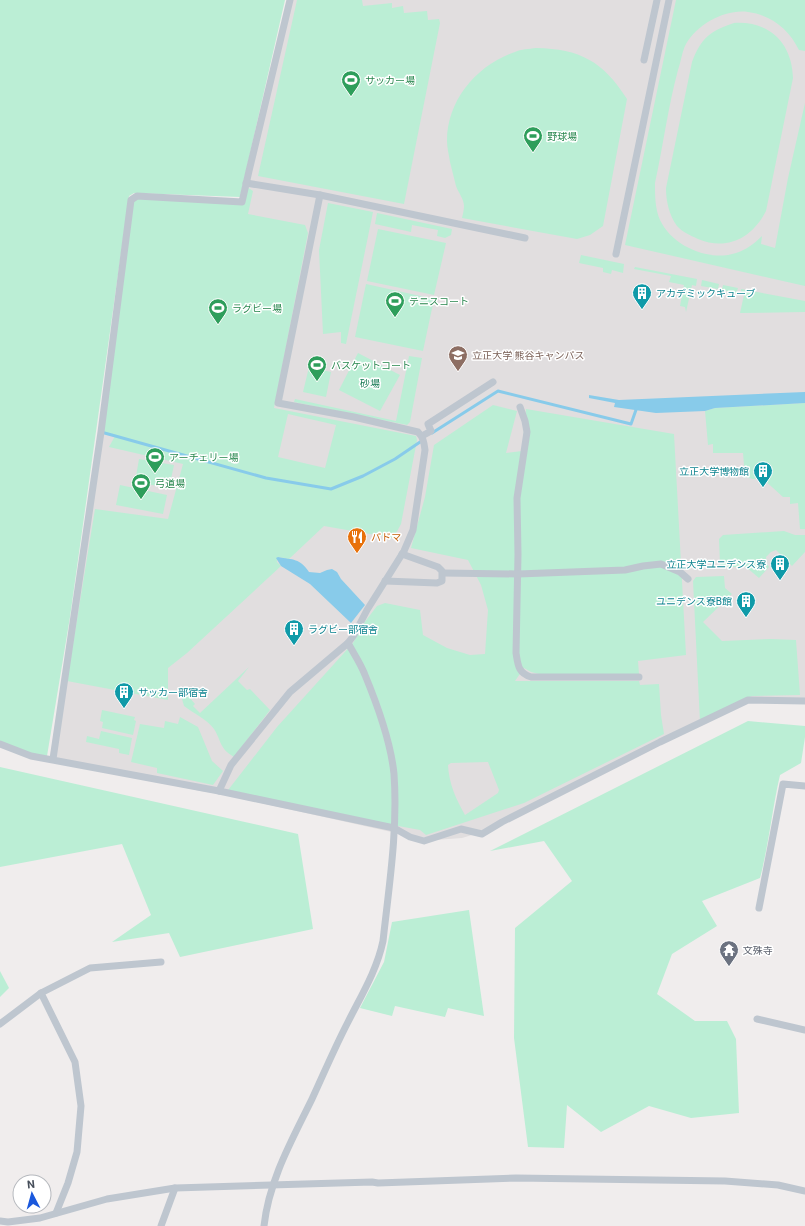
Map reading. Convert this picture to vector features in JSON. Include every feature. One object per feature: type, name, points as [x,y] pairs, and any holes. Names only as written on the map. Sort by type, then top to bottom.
[{"type":"street","points":[[53,760],[101,432],[132,200],[137,196],[242,202],[290,0]]},
{"type":"street","points":[[644,60],[657,0]]},
{"type":"street","points":[[616,254],[669,0]]},
{"type":"street","points":[[246,183],[320,195],[525,238]]},
{"type":"street","points":[[219,791],[231,765],[290,692],[348,643],[402,554],[413,530],[416,515],[425,450],[422,436],[418,432],[354,417],[278,403],[320,195]]},
{"type":"street","points":[[422,436],[431,431],[428,424],[493,382]]},
{"type":"street","points":[[520,406],[527,432],[517,498],[518,574],[516,653],[518,667],[524,675],[531,677],[639,677]]},
{"type":"street","points":[[385,581],[437,583],[442,581],[443,574],[438,566],[402,554]]},
{"type":"street","points":[[443,574],[518,574],[625,570],[661,564],[680,572],[688,578]]},
{"type":"street","points":[[264,1226],[273,1184],[282,1160],[329,1064],[335,1047],[380,958],[383,941],[394,828],[394,773],[387,739],[378,709],[365,674],[348,643]]},
{"type":"street","points":[[0,744],[31,756],[219,791],[394,828],[410,837],[424,841],[461,830],[482,834],[502,822],[660,742],[748,700],[805,701]]},
{"type":"street","points":[[758,908],[784,784],[805,786]]},
{"type":"street","points":[[0,1024],[41,993],[90,968],[161,962]]},
{"type":"street","points":[[41,993],[75,1062],[81,1106],[77,1152],[68,1183],[56,1213]]},
{"type":"street","points":[[757,1019],[805,1030]]},
{"type":"street","points":[[0,1221],[8,1222],[40,1218],[107,1199],[149,1191],[175,1188],[273,1184],[422,1182],[516,1178],[725,1181],[778,1186],[805,1191]]},
{"type":"street","points":[[160,1226],[175,1188]]},
{"type":"shaded area","name":"立正大学 熊谷キャンパス","points":[[291,0],[805,0],[805,704],[747,702],[482,832],[462,838],[435,840],[414,837],[220,794],[200,791],[50,757],[102,433],[243,204]]},
{"type":"green space","points":[[0,0],[285,0],[240,197],[134,193],[129,196],[70,617],[47,756],[30,754],[0,741]]},
{"type":"green space","name":"サッカー場","points":[[297,0],[362,0],[363,6],[392,3],[392,8],[403,6],[404,13],[427,11],[428,20],[439,19],[440,23],[404,204],[258,176]]},
{"type":"green space","points":[[676,0],[805,0],[805,51],[799,50],[795,42],[778,24],[764,16],[748,12],[730,13],[713,19],[691,37],[683,50],[674,84],[655,183],[655,197],[658,216],[666,229],[673,237],[692,250],[714,255],[736,253],[753,244],[762,236],[761,244],[775,248],[788,178],[805,103],[805,286],[625,245]]},
{"type":"green space","points":[[734,23],[747,23],[758,26],[768,30],[777,37],[788,54],[792,66],[793,78],[766,211],[754,228],[746,235],[729,243],[719,243],[698,239],[686,233],[677,226],[670,213],[667,203],[666,188],[692,62],[695,54],[707,36]]},
{"type":"green space","name":"野球場","points":[[536,48],[565,51],[589,60],[609,75],[627,99],[603,226],[590,235],[577,239],[462,218],[464,203],[456,186],[447,144],[448,126],[458,98],[477,75],[488,66],[517,51]]},
{"type":"green space","points":[[247,187],[253,191],[248,214],[305,225],[308,233],[274,408],[416,436],[417,440],[401,524],[393,539],[324,526],[289,559],[278,557],[277,562],[281,566],[187,653],[168,668],[168,700],[67,681],[95,509],[168,519],[183,464],[109,447],[115,436],[103,433],[133,201],[137,198],[243,204]],"holes":[[[288,414],[336,425],[325,468],[278,457]]]},
{"type":"green space","points":[[328,203],[373,212],[346,344],[341,343],[341,332],[323,334],[319,250]]},
{"type":"green space","points":[[377,213],[452,229],[451,235],[445,238],[437,236],[438,230],[412,225],[411,232],[375,224]]},
{"type":"green space","name":"テニスコート","points":[[378,229],[446,243],[434,295],[367,281]]},
{"type":"green space","points":[[581,255],[624,264],[623,273],[612,270],[611,274],[603,272],[603,268],[579,263]]},
{"type":"green space","points":[[635,267],[697,279],[696,286],[692,285],[686,312],[685,307],[680,306],[684,285],[669,282],[671,276],[634,269]]},
{"type":"green space","points":[[702,280],[719,284],[718,289],[701,286]]},
{"type":"green space","name":"テニスコート","points":[[366,284],[434,299],[423,351],[355,337]]},
{"type":"green space","points":[[723,285],[738,288],[736,293],[722,290]]},
{"type":"green space","points":[[741,289],[805,301],[805,312],[740,313],[744,295],[741,294]]},
{"type":"green space","name":"砂場","points":[[358,353],[400,375],[380,411],[339,390]]},
{"type":"green space","points":[[409,356],[422,358],[410,422],[407,425],[294,402],[295,399],[396,421]]},
{"type":"green space","name":"バスケットコート","points":[[309,367],[331,372],[326,397],[303,392]]},
{"type":"green space","points":[[805,403],[805,529],[800,529],[798,503],[790,504],[790,497],[783,497],[762,478],[753,479],[745,477],[743,453],[713,453],[713,444],[708,445],[705,411],[715,408]]},
{"type":"green space","points":[[493,405],[517,411],[506,453],[522,451],[526,409],[674,434],[686,655],[638,661],[639,674],[539,674],[524,668],[515,681],[639,681],[640,685],[659,684],[664,734],[524,803],[426,835],[420,830],[225,794],[277,727],[353,643],[364,623],[377,606],[385,603],[420,610],[423,635],[447,648],[470,655],[485,654],[488,610],[481,585],[468,560],[411,548],[425,497],[434,445]],"holes":[[[488,762],[499,790],[498,793],[465,815],[454,791],[448,765],[451,763]]]},
{"type":"green space","name":"アーチェリー場","points":[[139,459],[174,465],[169,488],[135,482]]},
{"type":"green space","name":"弓道場","points":[[120,485],[167,495],[163,514],[116,505]]},
{"type":"green space","points":[[784,531],[795,535],[805,535],[805,552],[792,566],[776,550],[771,552],[766,557],[769,567],[759,578],[746,567],[723,567],[720,564],[719,539],[723,535]]},
{"type":"green space","points":[[724,576],[725,588],[732,594],[703,622],[722,641],[771,639],[796,640],[800,695],[752,696],[700,722],[693,581],[696,577]]},
{"type":"green space","points":[[249,667],[238,681],[247,690],[250,689],[270,710],[234,757],[223,748],[211,725],[184,706],[182,699],[183,690],[195,704],[193,706],[200,713]]},
{"type":"green space","points":[[102,710],[135,717],[134,720],[136,721],[133,735],[102,728],[103,722],[100,721]]},
{"type":"green space","points":[[180,717],[198,727],[212,761],[223,771],[213,785],[157,773],[157,768],[131,762],[140,724],[164,728],[165,721],[178,724]]},
{"type":"green space","points":[[748,721],[805,726],[801,763],[780,775],[760,878],[702,901],[717,926],[672,954],[657,994],[695,1021],[727,1021],[736,1039],[739,1113],[691,1118],[649,1106],[601,1132],[567,1105],[564,1148],[528,1147],[514,1038],[515,928],[572,881],[544,841],[490,851]]},
{"type":"green space","points":[[101,731],[132,738],[129,755],[119,753],[119,749],[86,742],[87,736],[99,739]]},
{"type":"green space","points":[[0,767],[298,834],[313,929],[180,957],[169,933],[112,942],[151,915],[122,844],[0,867]]},
{"type":"green space","points":[[469,910],[484,1016],[448,1008],[445,1017],[395,1006],[392,1016],[360,1008],[384,962],[392,922]]},
{"type":"green space","points":[[0,971],[9,988],[0,997]]},
{"type":"water","points":[[805,392],[805,403],[715,408],[705,411],[656,413],[614,407],[615,403],[589,398],[589,395],[619,400]]},
{"type":"water","points":[[276,558],[292,559],[299,562],[306,567],[309,572],[320,573],[332,569],[337,572],[341,579],[365,605],[351,623],[310,584],[281,566]]},
{"type":"waterway","points":[[432,433],[498,391],[631,424],[637,407]]},
{"type":"waterway","points":[[101,432],[266,478],[331,489],[363,476],[395,459],[423,440]]},
{"type":"place","name":"サッカー場","points":[[351,97]]},
{"type":"place","name":"野球場","points":[[533,153]]},
{"type":"place","name":"アカデミックキューブ","points":[[642,310]]},
{"type":"place","name":"テニスコート","points":[[395,318]]},
{"type":"place","name":"ラグビー場","points":[[218,325]]},
{"type":"place","name":"立正大学 熊谷キャンパス","points":[[458,372]]},
{"type":"place","name":"バスケットコート","points":[[317,382]]},
{"type":"place","name":"アーチェリー場","points":[[155,474]]},
{"type":"place","name":"立正大学博物館","points":[[763,488]]},
{"type":"place","name":"弓道場","points":[[141,500]]},
{"type":"place","name":"パドマ","points":[[357,554]]},
{"type":"place","name":"立正大学ユニデンス寮","points":[[780,581]]},
{"type":"place","name":"ユニデンス寮B館","points":[[746,618]]},
{"type":"place","name":"ラグビー部宿舎","points":[[294,646]]},
{"type":"place","name":"サッカー部宿舎","points":[[124,709]]},
{"type":"place","name":"文殊寺","points":[[729,967]]}]
